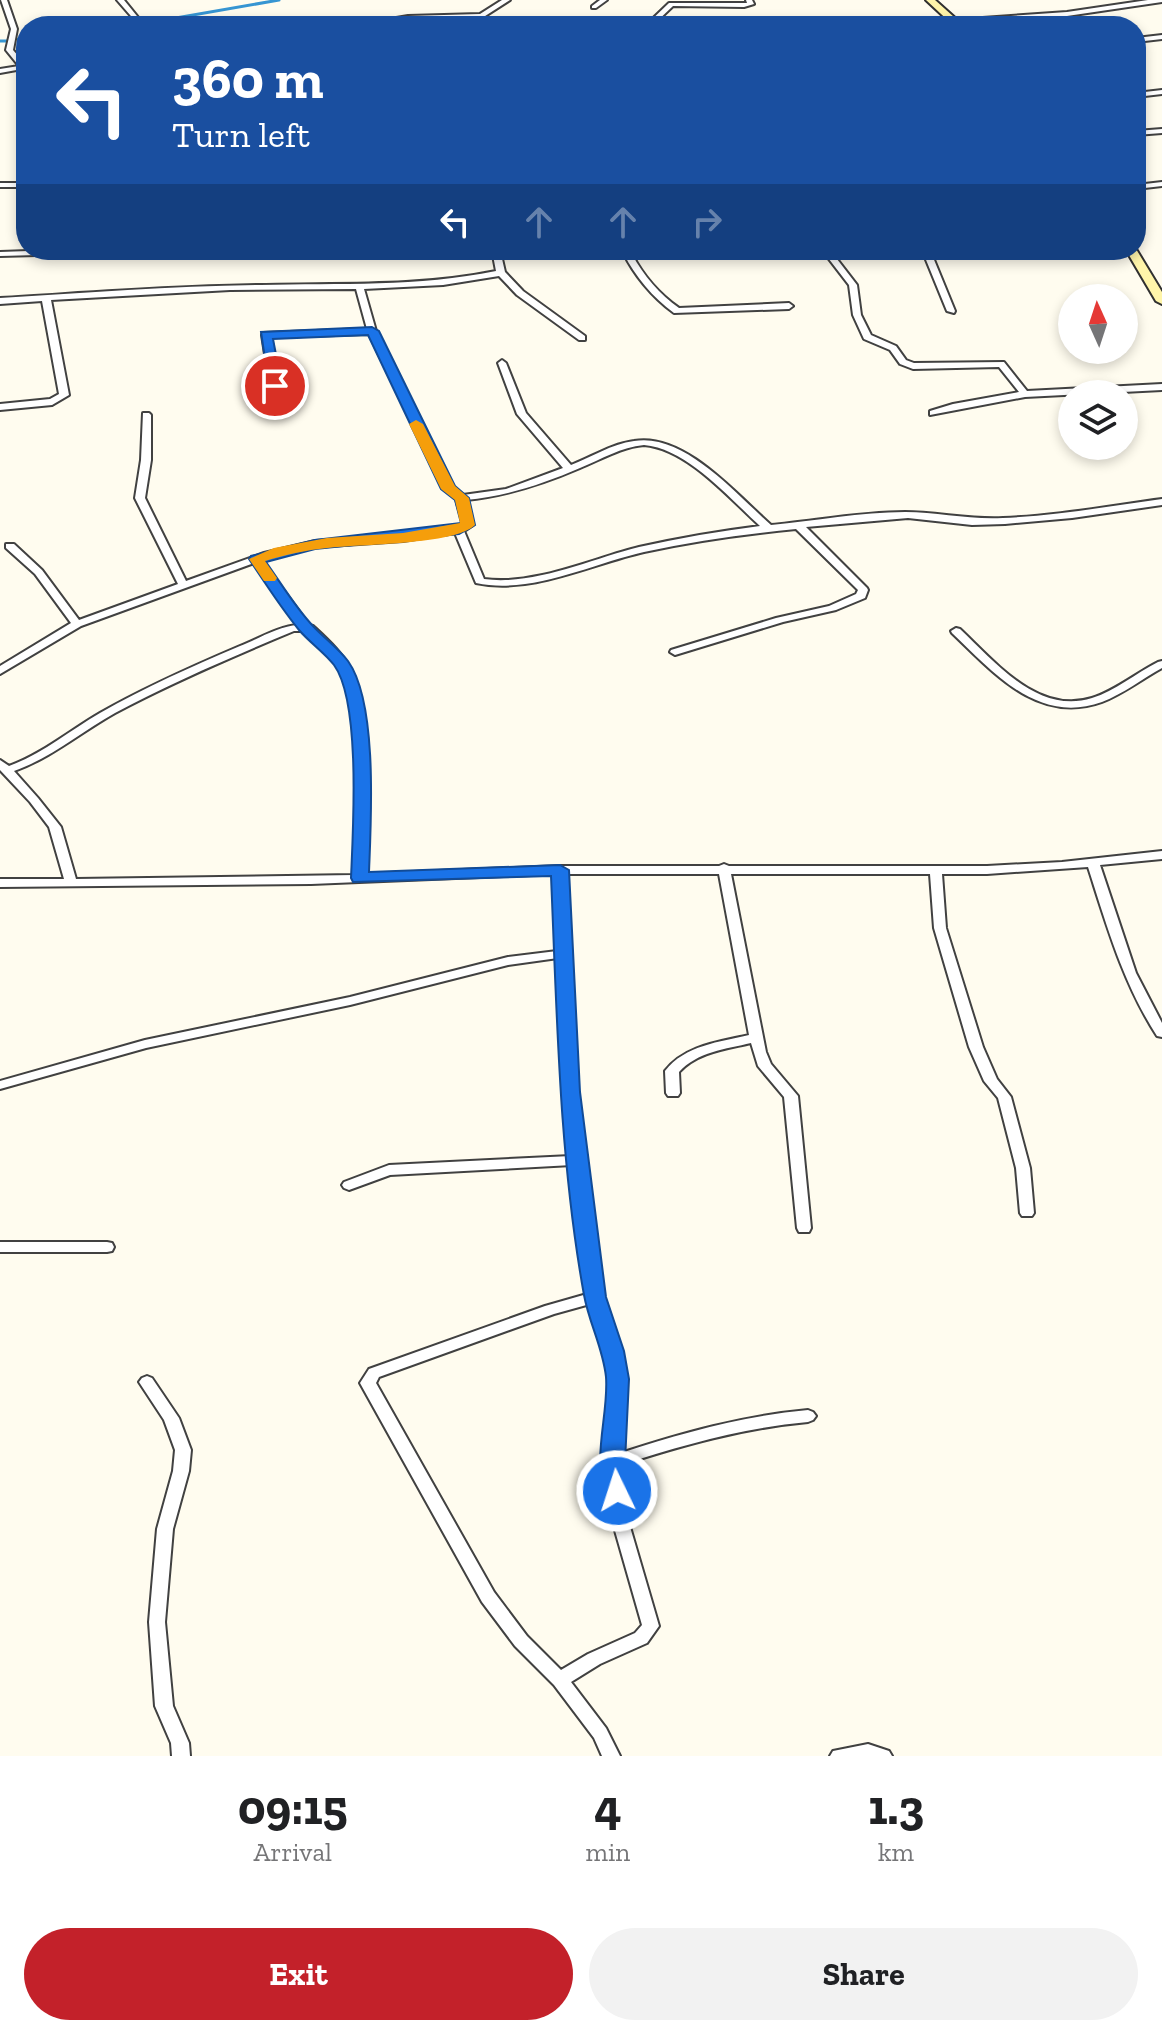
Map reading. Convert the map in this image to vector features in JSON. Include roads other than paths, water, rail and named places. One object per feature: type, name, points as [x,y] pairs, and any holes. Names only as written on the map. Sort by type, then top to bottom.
[{"type":"main road","points":[[919,0],[941,16]]},
{"type":"main road","points":[[930,0],[945,16]]},
{"type":"main road","points":[[1146,256],[1162,283]]},
{"type":"main road","points":[[1137,260],[1161,298]]},
{"type":"street","points":[[4,0],[14,29],[9,50],[16,58]]},
{"type":"street","points":[[120,0],[134,16]]},
{"type":"street","points":[[482,16],[507,0]]},
{"type":"street","points":[[594,7],[604,0]]},
{"type":"street","points":[[659,16],[673,4],[744,5],[751,4],[749,0]]},
{"type":"street","points":[[1090,0],[1102,9]]},
{"type":"street","points":[[1037,16],[1162,0]]},
{"type":"street","points":[[498,260],[501,273],[520,293],[582,338]]},
{"type":"street","points":[[631,260],[662,300],[677,311],[789,306]]},
{"type":"street","points":[[834,260],[853,285],[854,302],[867,337],[893,348],[903,362],[913,366],[1001,364],[1025,394]]},
{"type":"street","points":[[930,260],[951,311]]},
{"type":"street","points":[[0,301],[214,289],[359,286],[501,273]]},
{"type":"street","points":[[0,671],[77,624],[182,579],[197,580],[256,559],[315,544],[459,530],[468,525],[461,498],[449,489],[372,331],[359,286]]},
{"type":"street","points":[[0,407],[49,403],[60,400],[64,395],[46,297]]},
{"type":"street","points":[[275,386],[266,335],[372,331]]},
{"type":"street","points":[[502,363],[522,414],[569,469]]},
{"type":"street","points":[[933,413],[1025,394],[1162,387]]},
{"type":"street","points":[[146,415],[146,460],[140,498],[182,579]]},
{"type":"street","points":[[461,498],[504,492],[569,469],[622,445],[657,444],[687,459],[769,529]]},
{"type":"street","points":[[459,530],[480,581],[492,584],[559,574],[688,540],[798,525],[919,514],[963,521],[1004,521],[1162,502]]},
{"type":"street","points":[[675,652],[780,620],[832,608],[861,596],[863,590],[854,578],[798,525]]},
{"type":"street","points":[[10,546],[28,558],[41,573],[77,624]]},
{"type":"street","points":[[256,559],[305,627],[340,662],[355,698],[363,816],[360,878]]},
{"type":"street","points":[[3,767],[28,764],[105,715],[201,664],[293,628],[305,627]]},
{"type":"street","points":[[956,631],[1025,692],[1048,703],[1074,704],[1098,699],[1162,664]]},
{"type":"street","points":[[3,767],[55,827],[71,882]]},
{"type":"street","points":[[0,883],[360,878],[560,870],[1020,869],[1162,855]]},
{"type":"street","points":[[1093,863],[1124,960],[1146,1010],[1162,1033]]},
{"type":"street","points":[[724,868],[756,1037],[765,1066],[791,1096],[804,1228]]},
{"type":"street","points":[[936,869],[940,928],[976,1047],[991,1081],[1004,1097],[1023,1168],[1027,1213]]},
{"type":"street","points":[[560,870],[570,1092],[595,1297],[616,1367],[613,1462],[620,1520],[651,1626],[641,1638],[594,1659],[560,1680]]},
{"type":"street","points":[[0,1085],[145,1044],[350,1001],[508,961],[562,954]]},
{"type":"street","points":[[673,1093],[672,1071],[681,1061],[702,1051],[756,1037]]},
{"type":"street","points":[[349,1185],[389,1170],[578,1160]]},
{"type":"street","points":[[0,1247],[107,1247]]},
{"type":"street","points":[[595,1297],[423,1354],[374,1373],[368,1383],[488,1597],[521,1641],[560,1680],[600,1733],[611,1756]]},
{"type":"street","points":[[147,1382],[171,1418],[183,1450],[181,1471],[165,1529],[157,1622],[164,1706],[180,1743],[181,1756]]},
{"type":"street","points":[[613,1462],[730,1425],[808,1416]]},
{"type":"street","points":[[839,1756],[868,1752],[883,1756]]},
{"type":"waterway","points":[[187,16],[279,0]]},
{"type":"waterway","points":[[0,41],[7,41]]}]
